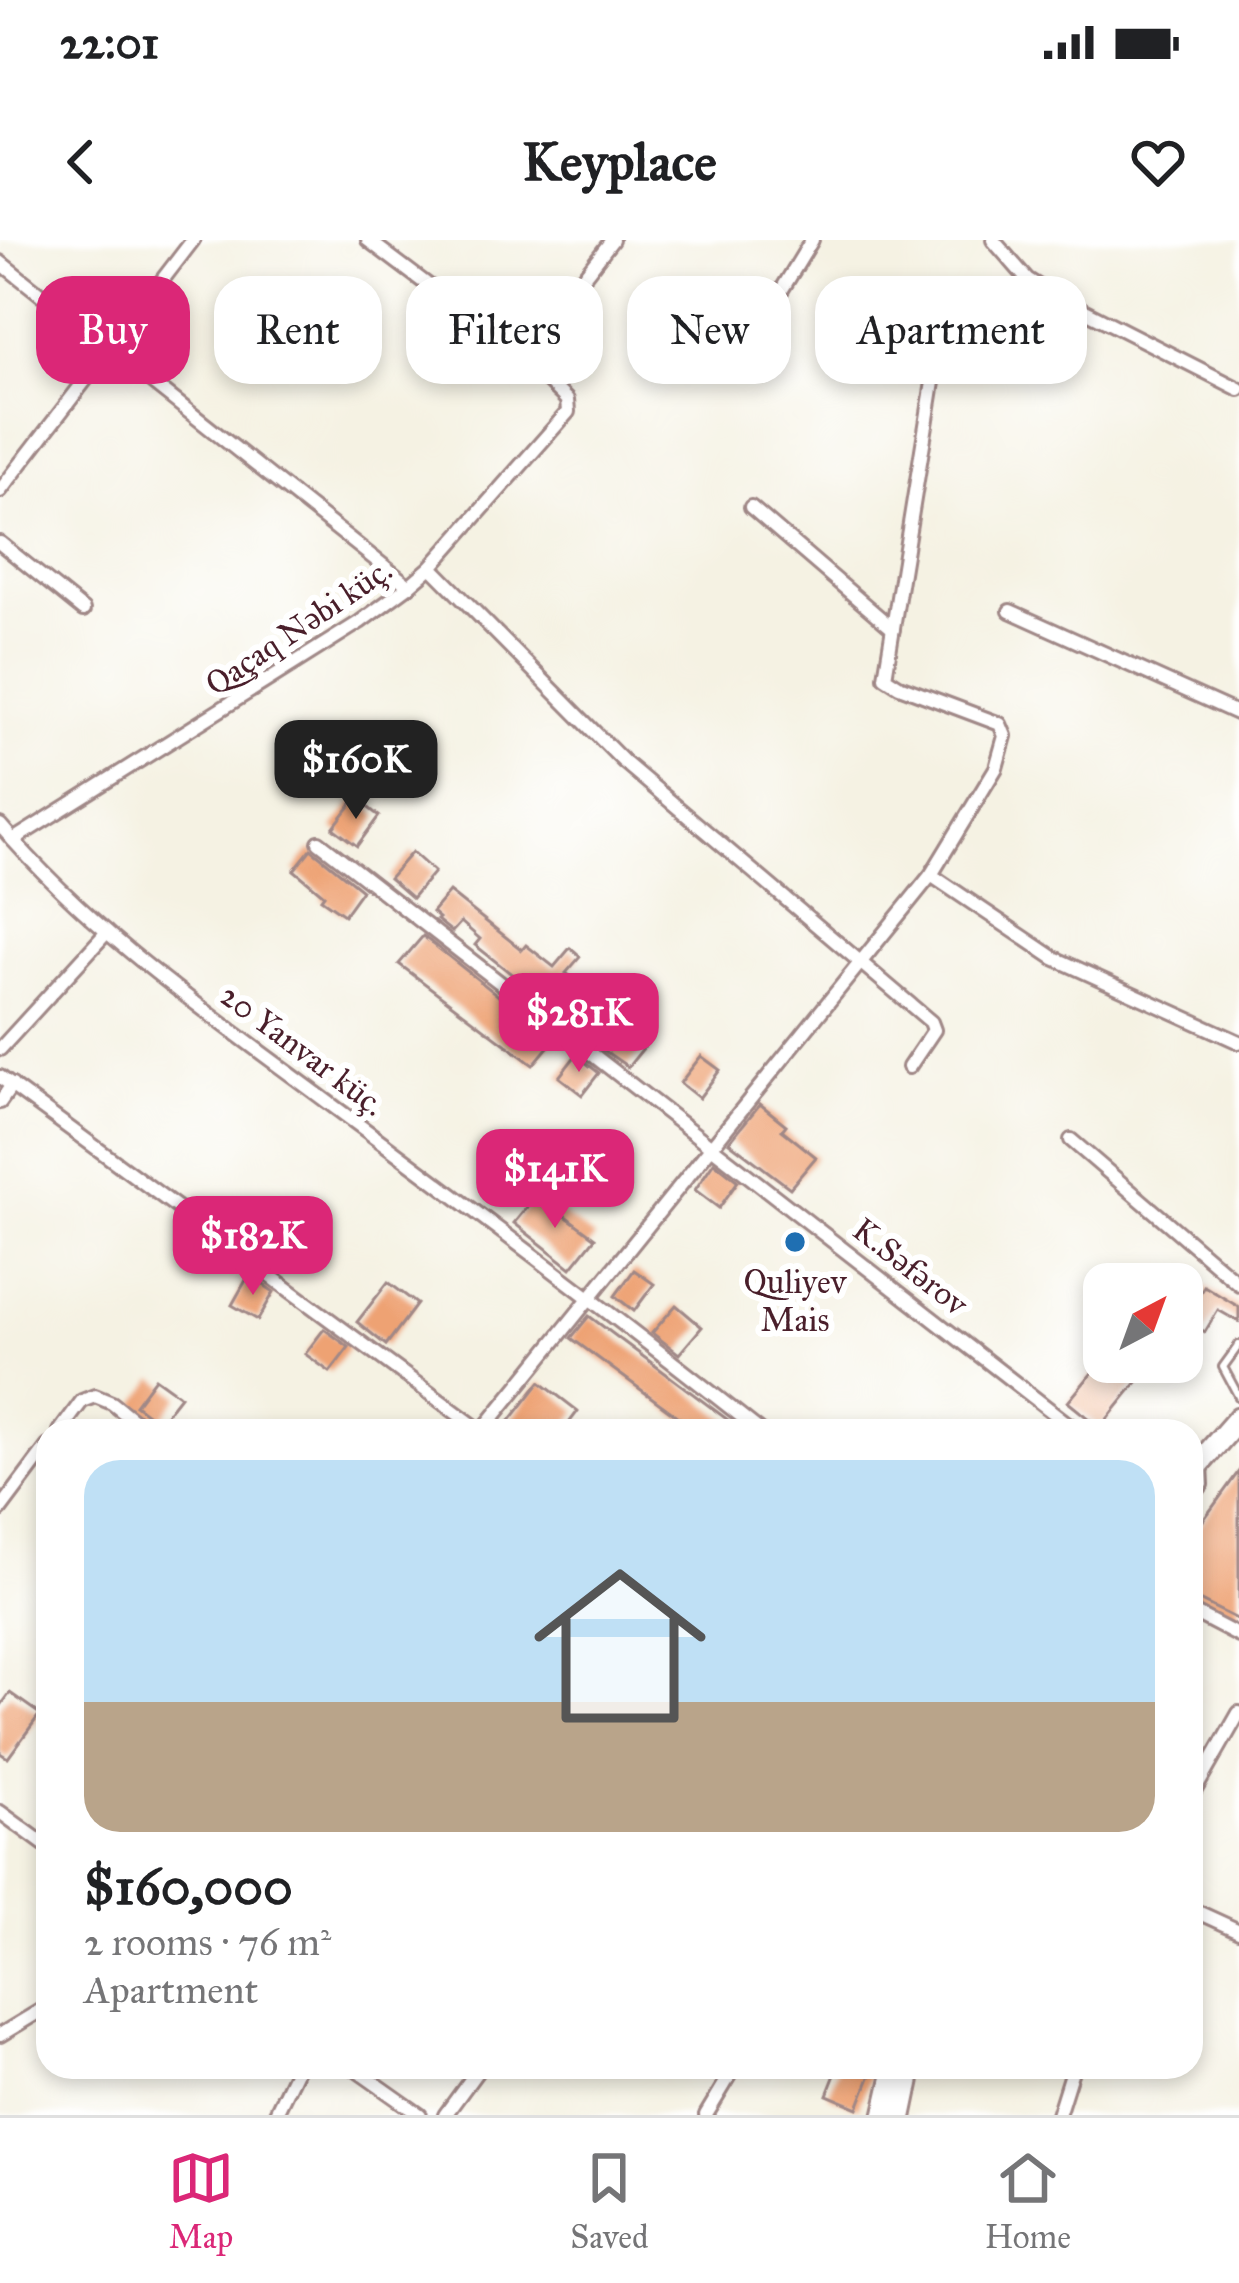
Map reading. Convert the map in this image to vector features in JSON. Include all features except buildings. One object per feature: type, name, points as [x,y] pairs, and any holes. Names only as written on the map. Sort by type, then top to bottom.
[{"type":"main road","points":[[1203,1449],[1239,1397]]},
{"type":"main road","points":[[1203,1452],[1239,1418]]},
{"type":"main road","points":[[885,2115],[893,2079]]},
{"type":"main road","points":[[901,2115],[908,2079]]},
{"type":"street","points":[[166,276],[193,240]]},
{"type":"street","points":[[368,240],[416,276]]},
{"type":"street","points":[[584,276],[612,240]]},
{"type":"street","points":[[790,276],[812,240]]},
{"type":"street","points":[[993,240],[1046,291],[1239,389]]},
{"type":"street","points":[[0,262],[36,290]]},
{"type":"street","points":[[0,491],[84,384]]},
{"type":"street","points":[[156,384],[410,586]]},
{"type":"street","name":"Qaçaq Nəbi küç.","points":[[13,841],[410,586],[568,412],[567,400],[551,384]]},
{"type":"street","points":[[492,1419],[931,875],[996,769],[1005,736],[1000,724],[885,677],[933,384]]},
{"type":"street","points":[[752,507],[893,629]]},
{"type":"street","points":[[0,543],[83,610]]},
{"type":"street","points":[[431,567],[624,762],[931,1022],[931,1038],[909,1067]]},
{"type":"street","points":[[1010,611],[1239,714]]},
{"type":"street","name":"20 Yanvar küç.","points":[[0,825],[107,932],[178,990],[593,1299],[745,1419]]},
{"type":"street","name":"K.Səfərov","points":[[319,842],[1062,1419]]},
{"type":"street","points":[[931,875],[1054,958],[1239,1042]]},
{"type":"street","points":[[0,1049],[107,932]]},
{"type":"street","points":[[0,1102],[6,1082],[466,1419]]},
{"type":"street","points":[[1071,1140],[1239,1285]]},
{"type":"street","points":[[69,1419],[82,1401],[95,1396],[131,1419]]},
{"type":"street","points":[[0,1510],[36,1462]]},
{"type":"street","points":[[1203,1617],[1239,1636]]},
{"type":"street","points":[[1203,1776],[1239,1713]]},
{"type":"street","points":[[0,1812],[36,1838]]},
{"type":"street","points":[[1203,1914],[1239,1931]]},
{"type":"street","points":[[0,2036],[36,2014]]},
{"type":"street","points":[[275,2115],[292,2079]]},
{"type":"street","points":[[369,2079],[420,2115]]},
{"type":"street","points":[[445,2115],[471,2079]]},
{"type":"street","points":[[706,2115],[728,2079]]},
{"type":"street","points":[[1058,2115],[1068,2079]]},
{"type":"lane","points":[[1239,1346],[1222,1367],[1239,1397]]},
{"type":"place","name":"Quliyev Mais","points":[[795,1242]]}]
